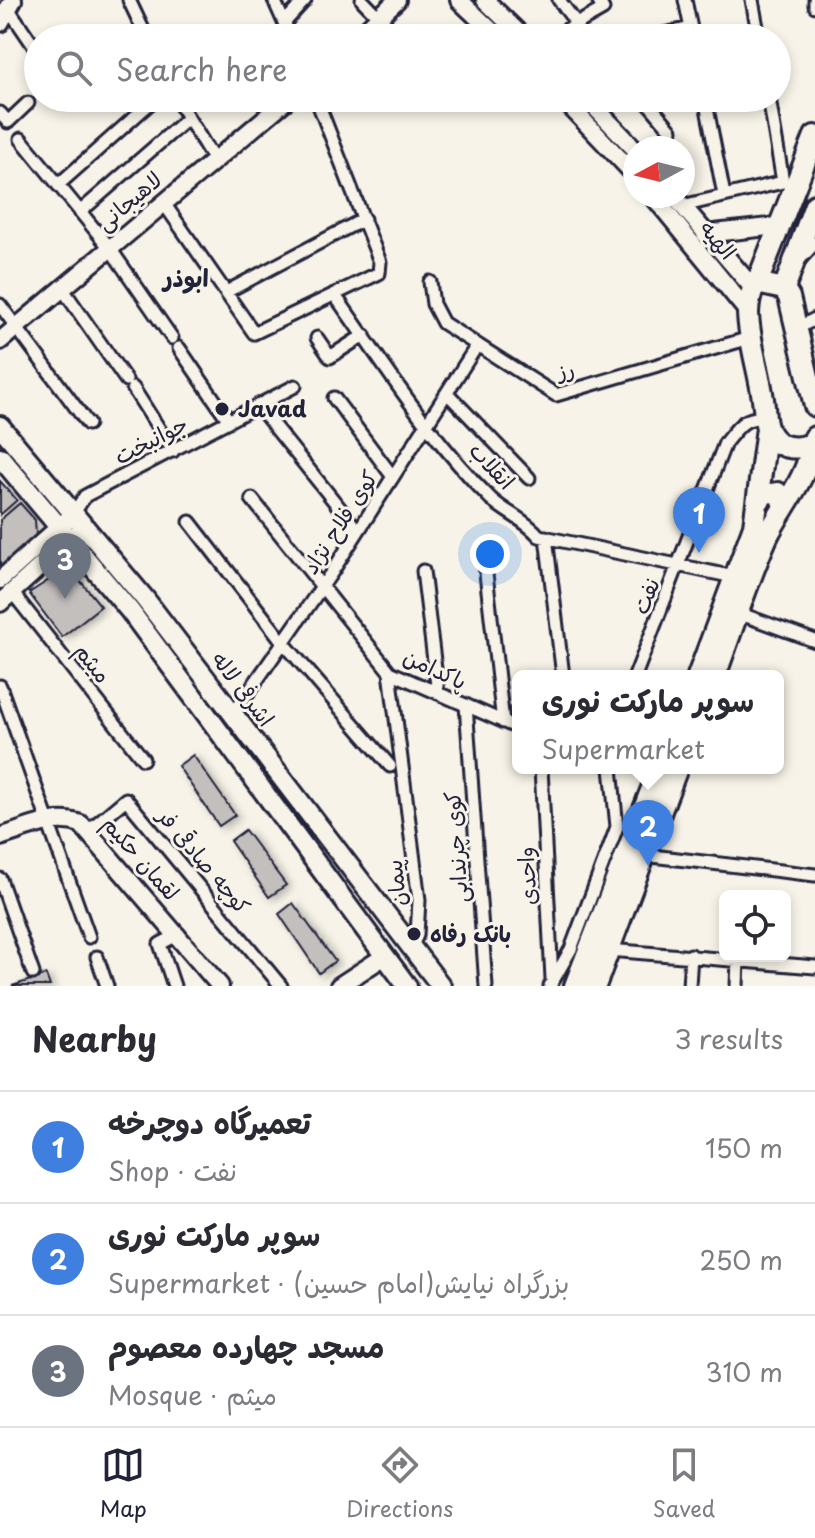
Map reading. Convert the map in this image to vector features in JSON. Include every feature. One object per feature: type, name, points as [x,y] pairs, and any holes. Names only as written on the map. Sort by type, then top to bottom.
[{"type":"highway","points":[[700,670],[760,501],[766,423],[748,312],[777,226],[815,136]]},
{"type":"highway","points":[[784,289],[813,210]]},
{"type":"highway","points":[[755,286],[784,289]]},
{"type":"highway","points":[[784,289],[807,323],[815,406]]},
{"type":"highway","points":[[766,423],[774,440],[787,447],[813,448]]},
{"type":"highway","points":[[717,670],[783,506],[813,448]]},
{"type":"highway","points":[[575,986],[626,831],[657,774]]},
{"type":"highway","points":[[595,986],[675,774]]},
{"type":"main road","points":[[787,203],[786,210],[794,221],[800,222],[813,210]]},
{"type":"main road","name":"اشرفی لاله","points":[[0,426],[145,599],[441,986]]},
{"type":"main road","name":"اشرفی لاله","points":[[0,457],[130,611],[407,986]]},
{"type":"main road","points":[[760,501],[765,494],[778,492],[783,506]]},
{"type":"street","points":[[129,0],[140,24]]},
{"type":"street","points":[[274,0],[284,23],[305,0]]},
{"type":"street","points":[[362,0],[385,24]]},
{"type":"street","points":[[372,24],[397,0]]},
{"type":"street","points":[[459,0],[484,24]]},
{"type":"street","points":[[485,0],[510,24]]},
{"type":"street","points":[[559,0],[577,24],[603,9],[598,0]]},
{"type":"street","points":[[685,0],[690,24]]},
{"type":"street","points":[[752,0],[756,24]]},
{"type":"street","points":[[815,0],[815,6]]},
{"type":"street","points":[[7,10],[24,33]]},
{"type":"street","points":[[0,113],[8,122],[24,107]]},
{"type":"street","points":[[58,185],[140,112]]},
{"type":"street","points":[[184,112],[214,160]]},
{"type":"street","name":"لاهیجانی","points":[[0,341],[272,112]]},
{"type":"street","points":[[163,202],[228,291],[254,333],[379,273],[380,262],[322,112]]},
{"type":"street","points":[[575,112],[623,162]]},
{"type":"street","points":[[599,112],[623,137]]},
{"type":"street","points":[[656,112],[671,130]]},
{"type":"street","points":[[708,112],[724,195]]},
{"type":"street","points":[[695,199],[783,182],[771,112]]},
{"type":"street","points":[[80,212],[188,118]]},
{"type":"street","points":[[21,139],[109,247],[229,421]]},
{"type":"street","name":"الهیه","points":[[663,208],[748,312]]},
{"type":"street","name":"الهیه","points":[[684,208],[755,286]]},
{"type":"street","points":[[228,291],[364,219]]},
{"type":"street","points":[[705,234],[777,226]]},
{"type":"street","points":[[792,267],[815,243]]},
{"type":"street","name":"رز","points":[[430,282],[433,304],[443,323],[476,347],[556,395],[753,336]]},
{"type":"street","points":[[62,288],[173,451]]},
{"type":"street","name":"انقلاب","points":[[334,294],[427,423],[492,500],[546,537],[734,577]]},
{"type":"street","points":[[0,305],[88,424]]},
{"type":"street","points":[[317,338],[330,357],[364,335]]},
{"type":"street","name":"کوی فلاح نژاد","points":[[232,716],[321,587],[476,347]]},
{"type":"street","name":"جوانبخت","points":[[80,520],[85,496],[295,386]]},
{"type":"street","points":[[447,393],[529,478]]},
{"type":"street","points":[[334,398],[393,477]]},
{"type":"street","points":[[258,406],[358,531]]},
{"type":"street","name":"نفت","points":[[637,670],[725,443],[741,423],[752,417],[766,423]]},
{"type":"street","name":"پاکدامن","points":[[252,499],[390,672],[512,726]]},
{"type":"street","points":[[4,592],[80,520]]},
{"type":"street","points":[[190,522],[283,642],[390,766]]},
{"type":"street","points":[[546,537],[562,670]]},
{"type":"street","points":[[484,556],[503,722]]},
{"type":"street","points":[[423,571],[438,693]]},
{"type":"street","name":"میثم","points":[[4,592],[143,759]]},
{"type":"street","points":[[738,613],[815,641]]},
{"type":"street","name":"پیمان","points":[[390,672],[419,900],[417,935],[412,946]]},
{"type":"street","points":[[0,686],[89,937]]},
{"type":"street","name":"کوی چرندابی","points":[[466,705],[486,986]]},
{"type":"street","name":"واحدی","points":[[541,774],[551,984]]},
{"type":"street","points":[[551,984],[571,949],[626,831],[612,774]]},
{"type":"street","name":"کوچه صادقی فر","points":[[89,830],[126,799],[281,986]]},
{"type":"street","name":"لقمان حکیم","points":[[0,837],[49,821],[68,819],[89,830],[220,986]]},
{"type":"street","points":[[643,855],[815,875]]},
{"type":"street","points":[[0,879],[33,973]]},
{"type":"street","points":[[174,986],[160,944],[179,934]]},
{"type":"street","points":[[609,950],[719,957]]},
{"type":"street","points":[[689,986],[691,955]]},
{"type":"street","points":[[339,986],[385,956]]},
{"type":"street","points":[[97,957],[107,986]]},
{"type":"street","points":[[737,986],[738,962]]},
{"type":"street","points":[[767,962],[815,967]]},
{"type":"building","points":[[0,481],[17,500],[0,515]]},
{"type":"building","points":[[20,503],[35,520],[36,535],[32,544],[0,572],[0,520]]},
{"type":"building","points":[[69,567],[101,606],[62,637],[29,593]]},
{"type":"building","points":[[193,755],[235,815],[219,826],[178,766]]},
{"type":"building","points":[[245,830],[286,885],[269,897],[230,841]]},
{"type":"building","points":[[293,903],[335,961],[319,973],[279,914]]},
{"type":"building","points":[[46,975],[50,986],[12,986]]},
{"type":"place","name":"Javad","points":[[222,409]]},
{"type":"place","name":"تعمیرگاه دوچرخه","points":[[699,553]]},
{"type":"place","name":"مسجد چهارده معصوم","points":[[65,599]]},
{"type":"place","name":"سوپر مارکت نوری","points":[[648,866]]},
{"type":"place","name":"بانک رفاه","points":[[414,934]]},
{"type":"district","name":"ابوذر","points":[[186,279]]}]
